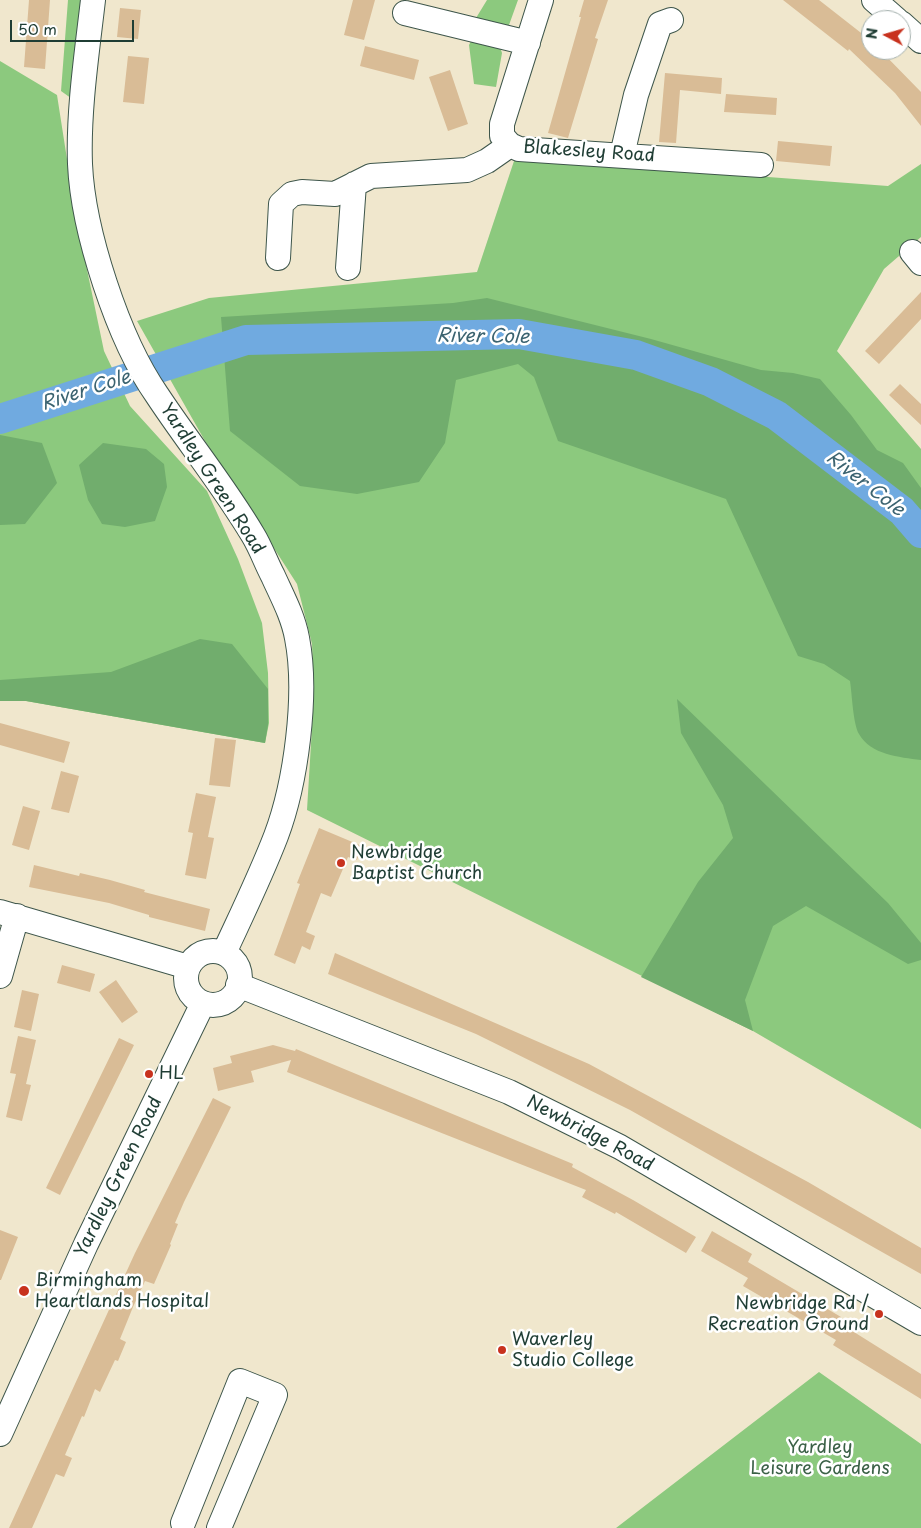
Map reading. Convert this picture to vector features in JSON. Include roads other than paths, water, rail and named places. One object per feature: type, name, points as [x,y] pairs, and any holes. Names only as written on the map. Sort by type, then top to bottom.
[{"type":"street","name":"Yardley Green Road","points":[[93,0],[85,76],[80,164],[89,228],[106,286],[132,349],[155,393],[254,536],[288,607],[297,638],[300,677],[299,723],[293,770],[277,834],[224,953]]},
{"type":"street","name":"Blakesley Road","points":[[541,0],[502,124],[502,136],[510,145],[519,149],[761,165]]},
{"type":"street","points":[[874,0],[886,10]]},
{"type":"street","points":[[405,13],[528,44]]},
{"type":"street","points":[[622,155],[636,95],[660,24],[671,20]]},
{"type":"street","points":[[911,32],[921,41]]},
{"type":"street","points":[[278,258],[282,204],[292,194],[302,192],[335,194],[371,176],[467,170],[487,161],[510,145]]},
{"type":"street","points":[[348,268],[354,184]]},
{"type":"street","points":[[0,976],[9,914],[188,967]]},
{"type":"street","points":[[216,950],[224,953],[232,960],[238,970],[238,985],[235,992],[226,1001],[215,1004],[203,1003],[190,992],[186,984],[188,967],[198,955],[208,951],[216,950]]},
{"type":"street","name":"Newbridge Road","points":[[238,985],[509,1092],[620,1147],[921,1323]]},
{"type":"street","name":"Yardley Green Road","points":[[0,1434],[86,1244],[203,1003]]},
{"type":"street","points":[[181,1526],[240,1381],[275,1395],[219,1528]]},
{"type":"waterway","name":"River Cole","points":[[0,419],[246,340],[519,334],[636,355],[711,382],[776,415],[902,511],[921,533]]},
{"type":"place","name":"Newbridge Baptist Church","points":[[341,863]]},
{"type":"place","name":"HL","points":[[149,1074]]},
{"type":"place","name":"Birmingham Heartlands Hospital","points":[[24,1291]]},
{"type":"place","name":"Newbridge Rd / Recreation Ground","points":[[879,1314]]},
{"type":"place","name":"Waverley Studio College","points":[[502,1350]]},
{"type":"park label","name":"Yardley Leisure Gardens","points":[[820,1458]]}]
